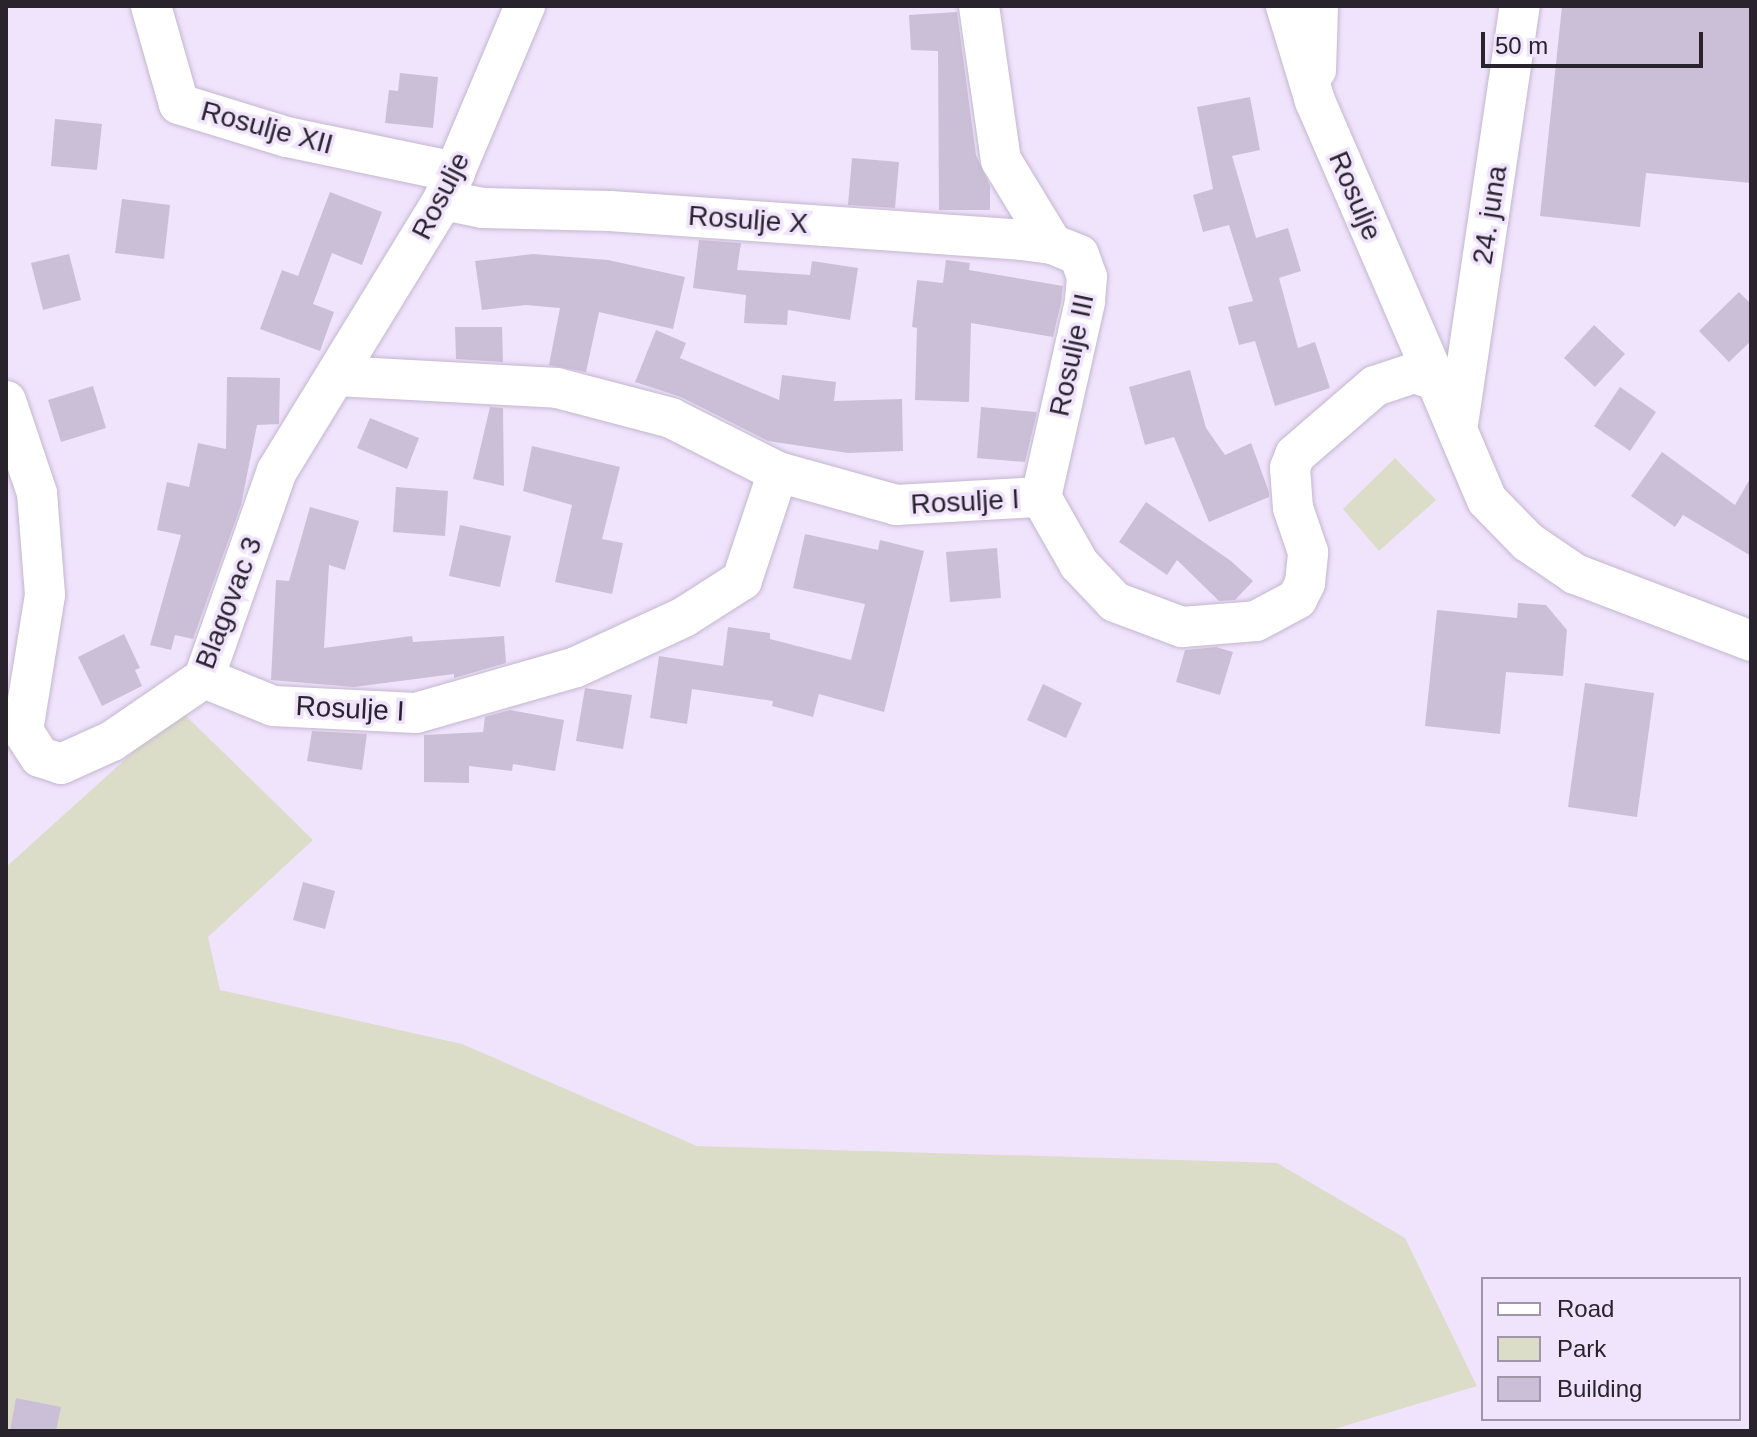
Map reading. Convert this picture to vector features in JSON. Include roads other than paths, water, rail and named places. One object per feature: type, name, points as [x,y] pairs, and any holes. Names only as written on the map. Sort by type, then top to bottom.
[{"type":"street","name":"Rosulje XII","points":[[151,6],[179,104],[449,186]]},
{"type":"street","name":"Rosulje","points":[[337,376],[449,186],[525,6]]},
{"type":"street","name":"Rosulje III","points":[[979,6],[1001,160],[1052,244],[1079,255],[1087,277],[1041,497]]},
{"type":"street","name":"Rosulje","points":[[1286,6],[1315,101],[1436,380]]},
{"type":"street","points":[[1315,101],[1318,6]]},
{"type":"street","name":"24. juna","points":[[1458,424],[1520,6]]},
{"type":"street","name":"Rosulje X","points":[[449,186],[483,208],[610,211],[1052,244]]},
{"type":"street","name":"Rosulje I","points":[[337,376],[557,388],[671,418],[778,472],[896,505],[1041,497],[1079,564],[1115,602],[1182,627],[1256,621],[1297,599],[1305,583],[1308,552],[1293,508],[1290,468],[1295,455],[1375,386],[1414,373],[1436,380]]},
{"type":"street","name":"Blagovac 3","points":[[6,401],[37,493],[45,595],[23,731],[26,742],[49,762],[61,764],[87,754],[204,678],[277,471],[337,376]]},
{"type":"street","points":[[1436,380],[1458,424],[1487,500],[1528,542],[1575,574],[1751,641]]},
{"type":"street","name":"Rosulje I","points":[[204,678],[273,706],[416,713],[576,667],[684,617],[742,580],[778,472]]}]
